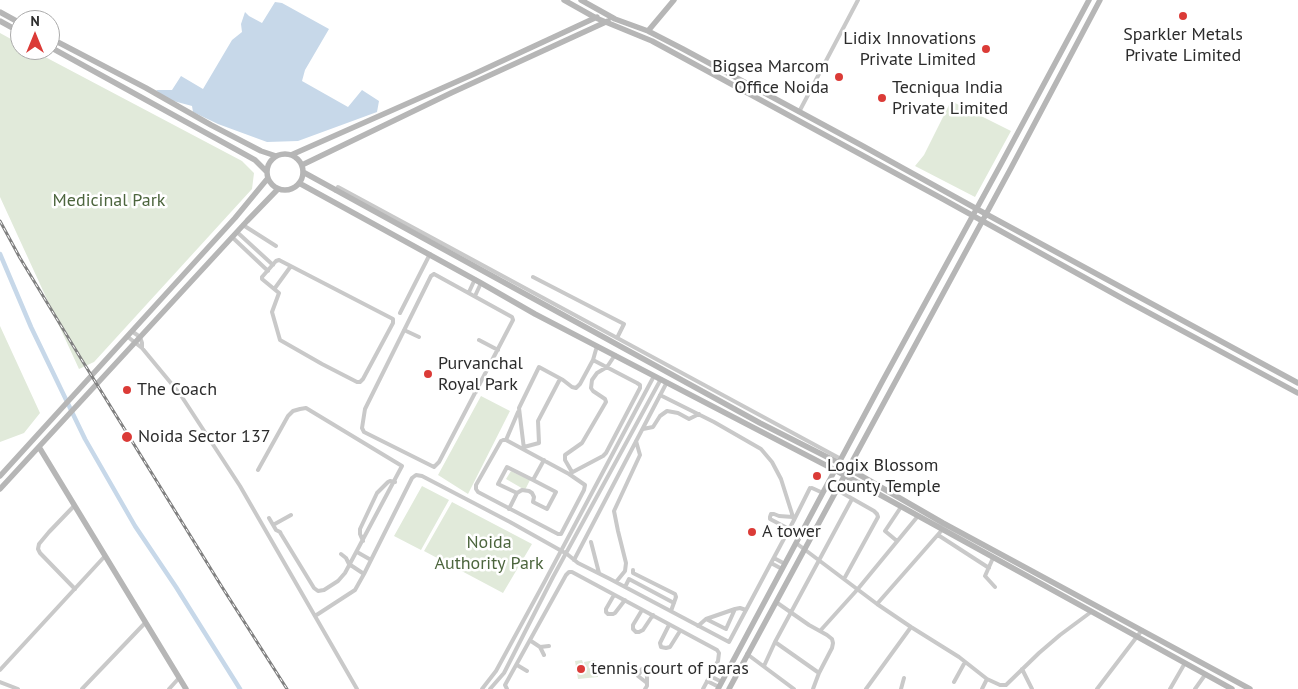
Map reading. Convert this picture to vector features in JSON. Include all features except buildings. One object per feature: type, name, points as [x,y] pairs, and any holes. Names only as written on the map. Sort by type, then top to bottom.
[{"type":"street","points":[[564,0],[596,18],[652,41],[1135,306],[1298,393]]},
{"type":"street","points":[[648,31],[674,0]]},
{"type":"street","points":[[799,112],[858,0]]},
{"type":"street","points":[[720,686],[739,647],[1089,0]]},
{"type":"street","points":[[729,689],[1100,0]]},
{"type":"street","points":[[584,1],[615,19],[648,31],[907,169],[976,209],[1298,383]]},
{"type":"street","points":[[291,155],[474,74],[605,13]]},
{"type":"street","points":[[302,165],[451,93],[615,19]]},
{"type":"street","points":[[60,43],[146,88],[211,125],[261,151],[276,156]]},
{"type":"street","points":[[60,53],[255,160],[266,171],[272,185],[278,189],[290,189],[299,183],[303,172],[302,165],[297,159],[291,155],[283,154],[270,160],[266,171]]},
{"type":"street","points":[[303,172],[576,319],[760,422],[840,461]]},
{"type":"street","points":[[0,476],[133,332],[235,218],[268,178]]},
{"type":"street","points":[[299,183],[430,254],[535,314],[835,470],[918,516],[989,568]]},
{"type":"street","points":[[0,489],[278,189]]},
{"type":"street","points":[[243,225],[276,246]]},
{"type":"street","points":[[237,232],[273,265]]},
{"type":"street","points":[[232,237],[268,271]]},
{"type":"street","points":[[400,313],[430,254]]},
{"type":"street","points":[[278,260],[291,266],[394,320],[360,382],[322,364],[280,340],[272,314],[279,293],[275,288],[263,281],[262,277],[278,260]]},
{"type":"street","points":[[275,288],[291,266]]},
{"type":"street","points":[[436,274],[469,292],[513,318],[513,322],[439,462],[435,467],[432,467],[364,432],[362,428],[365,409],[430,276],[436,274]]},
{"type":"street","points":[[533,277],[624,324],[617,338]]},
{"type":"street","points":[[469,292],[478,281]]},
{"type":"street","points":[[475,296],[478,281]]},
{"type":"street","points":[[568,331],[576,319]]},
{"type":"street","points":[[576,319],[617,338],[840,461],[943,523],[1250,689]]},
{"type":"street","points":[[404,330],[420,337]]},
{"type":"street","points":[[133,332],[140,337],[142,348]]},
{"type":"street","points":[[128,337],[142,348],[180,394],[240,486],[357,689]]},
{"type":"street","points":[[479,340],[498,350]]},
{"type":"street","points":[[585,485],[561,534],[478,492],[476,489],[476,485],[501,442],[506,440],[539,367],[576,388],[593,360],[597,346]]},
{"type":"street","points":[[571,473],[564,457],[565,455],[582,443],[606,405],[606,401],[592,391],[593,378],[607,367],[615,355]]},
{"type":"street","points":[[571,473],[606,453],[640,385],[593,360]]},
{"type":"street","points":[[482,689],[496,671],[654,375]]},
{"type":"street","points":[[524,448],[539,443],[538,421],[560,379]]},
{"type":"street","points":[[574,560],[643,429],[660,395],[664,381]]},
{"type":"street","points":[[490,689],[504,673],[553,577],[664,381]]},
{"type":"street","points":[[457,382],[476,392]]},
{"type":"street","points":[[660,395],[762,449],[781,479],[793,519]]},
{"type":"street","points":[[258,470],[288,416],[300,409],[306,408],[402,466],[345,573],[338,581],[324,590],[318,591],[314,588],[280,532],[274,528],[269,518]]},
{"type":"street","points":[[519,408],[524,448]]},
{"type":"street","points":[[643,429],[653,428],[660,416],[667,412],[678,413],[689,418],[699,414]]},
{"type":"street","points":[[506,440],[571,473],[593,490]]},
{"type":"street","points":[[616,582],[625,571],[626,563],[614,511],[640,455],[636,441]]},
{"type":"street","points":[[38,447],[186,689]]},
{"type":"street","points":[[533,480],[544,460]]},
{"type":"street","points":[[507,467],[556,492],[547,508],[533,502],[534,497],[530,491],[522,490],[516,493],[498,484],[507,467]]},
{"type":"street","points":[[315,616],[352,592],[364,574],[412,478],[416,475],[422,476],[507,521],[561,550],[574,560],[729,642],[811,488],[823,494]]},
{"type":"street","points":[[363,542],[360,529],[377,494],[388,482],[395,482]]},
{"type":"street","points":[[837,490],[877,514],[878,517],[844,579]]},
{"type":"street","points":[[507,521],[516,493]]},
{"type":"street","points":[[764,666],[852,499]]},
{"type":"street","points":[[74,506],[49,532],[39,544],[38,549],[75,589]]},
{"type":"street","points":[[898,541],[885,531],[901,507]]},
{"type":"street","points":[[789,529],[770,519],[770,516],[774,514],[793,519]]},
{"type":"street","points":[[267,533],[291,515]]},
{"type":"street","points":[[820,631],[858,590],[918,516]]},
{"type":"street","points":[[940,532],[993,558],[1232,689]]},
{"type":"street","points":[[877,604],[940,532]]},
{"type":"street","points":[[591,542],[599,573]]},
{"type":"street","points":[[796,543],[877,604],[939,644],[987,679],[1000,685],[1006,684],[1060,635],[1091,612]]},
{"type":"street","points":[[357,552],[371,560]]},
{"type":"street","points":[[340,554],[346,558],[349,564],[364,574]]},
{"type":"street","points":[[0,670],[105,556]]},
{"type":"street","points":[[774,558],[784,566]]},
{"type":"street","points":[[993,558],[985,576],[995,587]]},
{"type":"street","points":[[771,563],[784,566]]},
{"type":"street","points":[[634,570],[635,574],[675,594],[676,598],[670,611]]},
{"type":"street","points":[[507,689],[505,686],[568,573],[572,572],[717,650],[719,653],[718,661],[703,689]]},
{"type":"street","points":[[553,577],[563,582]]},
{"type":"street","points":[[625,587],[629,579],[674,603]]},
{"type":"street","points":[[550,583],[560,588]]},
{"type":"street","points":[[614,594],[606,608],[608,614],[615,613],[625,600]]},
{"type":"street","points":[[776,602],[832,639],[832,648],[813,689]]},
{"type":"street","points":[[698,626],[706,619],[735,609],[746,610]]},
{"type":"street","points":[[706,619],[726,629],[735,609]]},
{"type":"street","points":[[642,610],[633,625],[633,629],[636,632],[643,630],[653,615]]},
{"type":"street","points":[[82,689],[145,623]]},
{"type":"street","points":[[669,624],[660,643],[661,647],[670,647],[680,630]]},
{"type":"street","points":[[866,689],[911,627]]},
{"type":"street","points":[[1097,689],[1142,630]]},
{"type":"street","points":[[531,641],[540,647],[544,655]]},
{"type":"street","points":[[775,642],[819,673]]},
{"type":"street","points":[[540,647],[549,646]]},
{"type":"street","points":[[748,654],[794,689]]},
{"type":"street","points":[[954,682],[965,662]]},
{"type":"street","points":[[1170,689],[1185,664]]},
{"type":"street","points":[[518,665],[527,671]]},
{"type":"street","points":[[1022,669],[1032,689]]},
{"type":"street","points":[[1195,689],[1205,674]]},
{"type":"street","points":[[710,676],[720,686]]},
{"type":"street","points":[[169,689],[179,678]]},
{"type":"street","points":[[901,689],[904,678]]},
{"type":"street","points":[[982,689],[987,679]]},
{"type":"street","points":[[708,680],[720,686]]},
{"type":"street","points":[[0,682],[18,689]]},
{"type":"street","points":[[645,689],[647,683]]},
{"type":"green space","name":"Medicinal Park","points":[[0,33],[10,38],[10,60],[51,60],[242,161],[254,173],[252,189],[94,362],[79,369],[0,197]]},
{"type":"green space","points":[[951,101],[1011,131],[975,197],[915,166],[924,155]]},
{"type":"green space","points":[[0,326],[40,413],[24,433],[0,442]]},
{"type":"green space","points":[[481,396],[510,411],[468,494],[438,475]]},
{"type":"green space","points":[[511,471],[530,480],[525,490],[506,479]]},
{"type":"green space","points":[[422,486],[449,500],[421,550],[394,536]]},
{"type":"green space","name":"Noida Authority Park","points":[[452,502],[532,544],[503,593],[424,551]]},
{"type":"green space","points":[[582,660],[587,675],[584,662],[595,660],[598,677],[578,679],[575,661]]},
{"type":"water","points":[[275,2],[282,3],[329,29],[305,70],[302,81],[348,107],[362,90],[379,101],[377,112],[298,141],[267,142],[218,124],[193,112],[192,106],[166,99],[156,90],[172,90],[181,76],[203,89],[232,40],[242,32],[241,24],[245,12],[262,23]]},
{"type":"waterway","points":[[0,254],[31,327],[85,439],[135,526],[240,689]]},
{"type":"railway","points":[[0,221],[20,258],[80,357],[287,689]]},
{"type":"place","name":"Sparkler Metals Private Limited","points":[[1183,16]]},
{"type":"place","name":"Lidix Innovations Private Limited","points":[[986,49]]},
{"type":"place","name":"Bigsea Marcom Office Noida","points":[[839,77]]},
{"type":"place","name":"Tecniqua India Private Limited","points":[[882,98]]},
{"type":"place","name":"Purvanchal Royal Park","points":[[428,374]]},
{"type":"place","name":"The Coach","points":[[127,390]]},
{"type":"place","name":"Noida Sector 137","points":[[127,437]]},
{"type":"place","name":"Logix Blossom County Temple","points":[[817,476]]},
{"type":"place","name":"A tower","points":[[752,532]]},
{"type":"place","name":"tennis court of paras","points":[[581,669]]}]
